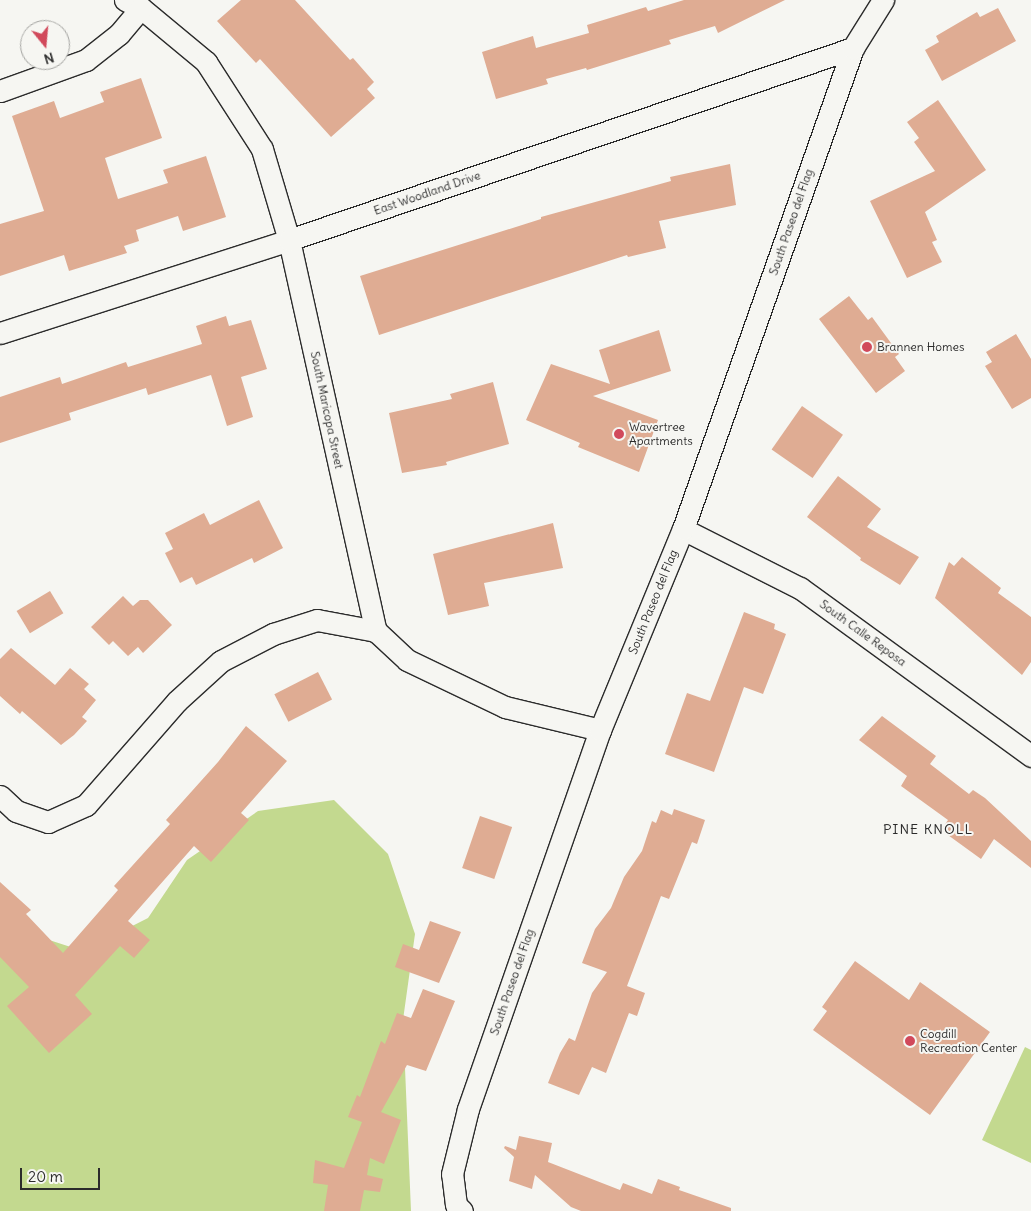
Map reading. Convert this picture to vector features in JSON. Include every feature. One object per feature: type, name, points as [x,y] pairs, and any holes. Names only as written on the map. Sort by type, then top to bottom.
[{"type":"street","name":"South Paseo del Flag","points":[[462,1211],[456,1205],[452,1174],[468,1109],[600,730],[683,529],[853,48],[883,0]]},
{"type":"street","points":[[0,92],[86,60],[119,34],[133,4]]},
{"type":"street","name":"South Maricopa Street","points":[[133,4],[206,62],[262,149],[289,240],[376,631]]},
{"type":"street","name":"East Woodland Drive","points":[[0,333],[289,240],[853,48]]},
{"type":"street","name":"South Calle Reposa","points":[[683,529],[800,588],[1031,756]]},
{"type":"street","points":[[0,796],[16,811],[48,822],[86,804],[177,701],[221,661],[272,634],[317,620],[376,631],[407,660],[505,707],[600,730]]},
{"type":"green space","points":[[334,800],[388,854],[415,934],[403,1020],[411,1211],[0,1211],[0,924],[83,951],[148,918],[187,860],[258,811]]},
{"type":"green space","points":[[1025,1047],[1031,1050],[1031,1163],[982,1140]]},
{"type":"building","points":[[241,0],[295,0],[350,60],[353,58],[374,82],[367,89],[375,98],[331,137],[260,59],[256,63],[217,21]]},
{"type":"building","points":[[684,0],[785,0],[718,33],[715,26],[669,40],[671,44],[587,70],[586,68],[546,79],[548,84],[496,99],[482,52],[533,36],[536,48],[589,33],[587,25],[646,7],[648,11]]},
{"type":"building","points":[[998,8],[1016,41],[942,81],[925,50],[939,42],[936,36],[977,12],[980,17]]},
{"type":"building","points":[[141,78],[162,138],[105,158],[118,199],[168,183],[163,170],[206,156],[226,217],[183,231],[178,216],[136,230],[139,241],[124,246],[127,253],[69,271],[64,255],[0,276],[0,224],[44,211],[12,116],[54,101],[60,118],[104,102],[100,92]]},
{"type":"building","points":[[938,100],[986,170],[925,212],[937,240],[932,242],[942,262],[907,278],[870,201],[935,171],[914,142],[919,138],[907,122]]},
{"type":"building","points":[[730,164],[736,205],[659,221],[666,248],[628,257],[627,255],[379,335],[360,276],[541,219],[541,217],[671,181],[670,177]]},
{"type":"building","name":"Brannen Homes","points":[[849,296],[868,320],[872,317],[899,354],[895,357],[905,371],[876,393],[819,319]]},
{"type":"building","points":[[226,316],[229,326],[251,320],[267,369],[241,377],[253,417],[227,426],[211,375],[148,395],[146,388],[69,413],[71,420],[0,443],[0,397],[60,377],[62,384],[126,362],[128,367],[202,344],[196,326]]},
{"type":"building","points":[[659,330],[671,371],[593,396],[658,420],[639,472],[578,447],[580,443],[526,420],[551,364],[610,384],[599,350]]},
{"type":"building","name":"Brannen Homes","points":[[1016,334],[1031,359],[1031,398],[1012,409],[985,366],[992,362],[986,352]]},
{"type":"building","points":[[493,382],[509,444],[446,462],[447,465],[402,473],[389,413],[452,399],[450,394]]},
{"type":"building","points":[[802,406],[843,435],[813,478],[772,449]]},
{"type":"building","points":[[838,476],[881,509],[867,527],[919,557],[900,585],[860,560],[861,558],[807,517]]},
{"type":"building","points":[[259,500],[283,548],[254,563],[252,558],[196,585],[192,577],[180,583],[165,553],[173,549],[165,533],[204,513],[210,525]]},
{"type":"building","points":[[553,523],[563,568],[484,583],[489,606],[448,615],[433,554]]},
{"type":"building","points":[[962,557],[1001,588],[998,593],[1031,617],[1031,662],[1022,675],[935,598],[949,562],[954,566]]},
{"type":"building","points":[[50,591],[63,613],[30,633],[17,611]]},
{"type":"building","points":[[123,596],[133,606],[140,600],[148,600],[172,625],[143,653],[138,647],[128,656],[113,641],[109,645],[91,627]]},
{"type":"building","points":[[744,612],[775,624],[774,629],[786,634],[763,694],[744,687],[714,772],[665,754],[687,693],[710,701]]},
{"type":"building","points":[[11,648],[55,685],[70,668],[89,684],[84,689],[96,700],[82,717],[87,721],[61,745],[22,711],[20,714],[0,696],[0,659]]},
{"type":"building","points":[[318,672],[332,700],[288,722],[274,694]]},
{"type":"building","points":[[882,716],[936,756],[930,764],[969,794],[973,790],[985,798],[1031,841],[1031,868],[994,839],[981,859],[941,830],[948,820],[901,786],[907,776],[859,740]]},
{"type":"building","points":[[246,726],[287,761],[241,813],[249,820],[211,862],[194,846],[128,921],[150,940],[134,958],[120,946],[75,995],[92,1014],[49,1053],[7,1006],[29,987],[0,957],[0,882],[31,910],[26,914],[63,953],[118,890],[114,886],[170,824],[166,820],[218,762]]},
{"type":"building","points":[[674,809],[705,820],[697,844],[692,842],[669,899],[661,896],[627,986],[645,993],[637,1016],[629,1013],[606,1073],[592,1067],[579,1095],[548,1083],[560,1053],[569,1038],[575,1041],[592,993],[607,972],[582,963],[595,929],[611,908],[624,877],[642,851],[652,821],[656,823],[661,810],[672,815]]},
{"type":"building","points":[[480,816],[512,827],[494,879],[462,868]]},
{"type":"building","points":[[430,921],[461,932],[439,983],[395,967],[403,944],[419,950]]},
{"type":"building","name":"Cogdill Recreation Center","points":[[855,961],[909,1000],[920,982],[990,1032],[930,1115],[813,1030],[827,1011],[822,1007]]},
{"type":"building","points":[[423,989],[455,1001],[426,1071],[407,1065],[381,1112],[401,1120],[384,1164],[370,1158],[367,1175],[383,1179],[380,1192],[364,1190],[360,1211],[324,1211],[328,1185],[313,1183],[315,1160],[344,1168],[362,1122],[348,1117],[357,1095],[360,1097],[381,1041],[385,1044],[397,1013],[411,1018]]},
{"type":"building","points":[[519,1136],[552,1143],[548,1162],[620,1190],[623,1183],[652,1194],[658,1179],[680,1187],[679,1190],[731,1208],[731,1211],[581,1211],[571,1207],[535,1175],[532,1189],[509,1181],[514,1157],[504,1148],[505,1146],[516,1150]]},
{"type":"place","name":"Brannen Homes","points":[[867,347]]},
{"type":"place","name":"Wavertree Apartments","points":[[619,434]]},
{"type":"place","name":"Cogdill Recreation Center","points":[[910,1041]]},
{"type":"district","name":"PINE KNOLL","points":[[928,829]]}]
